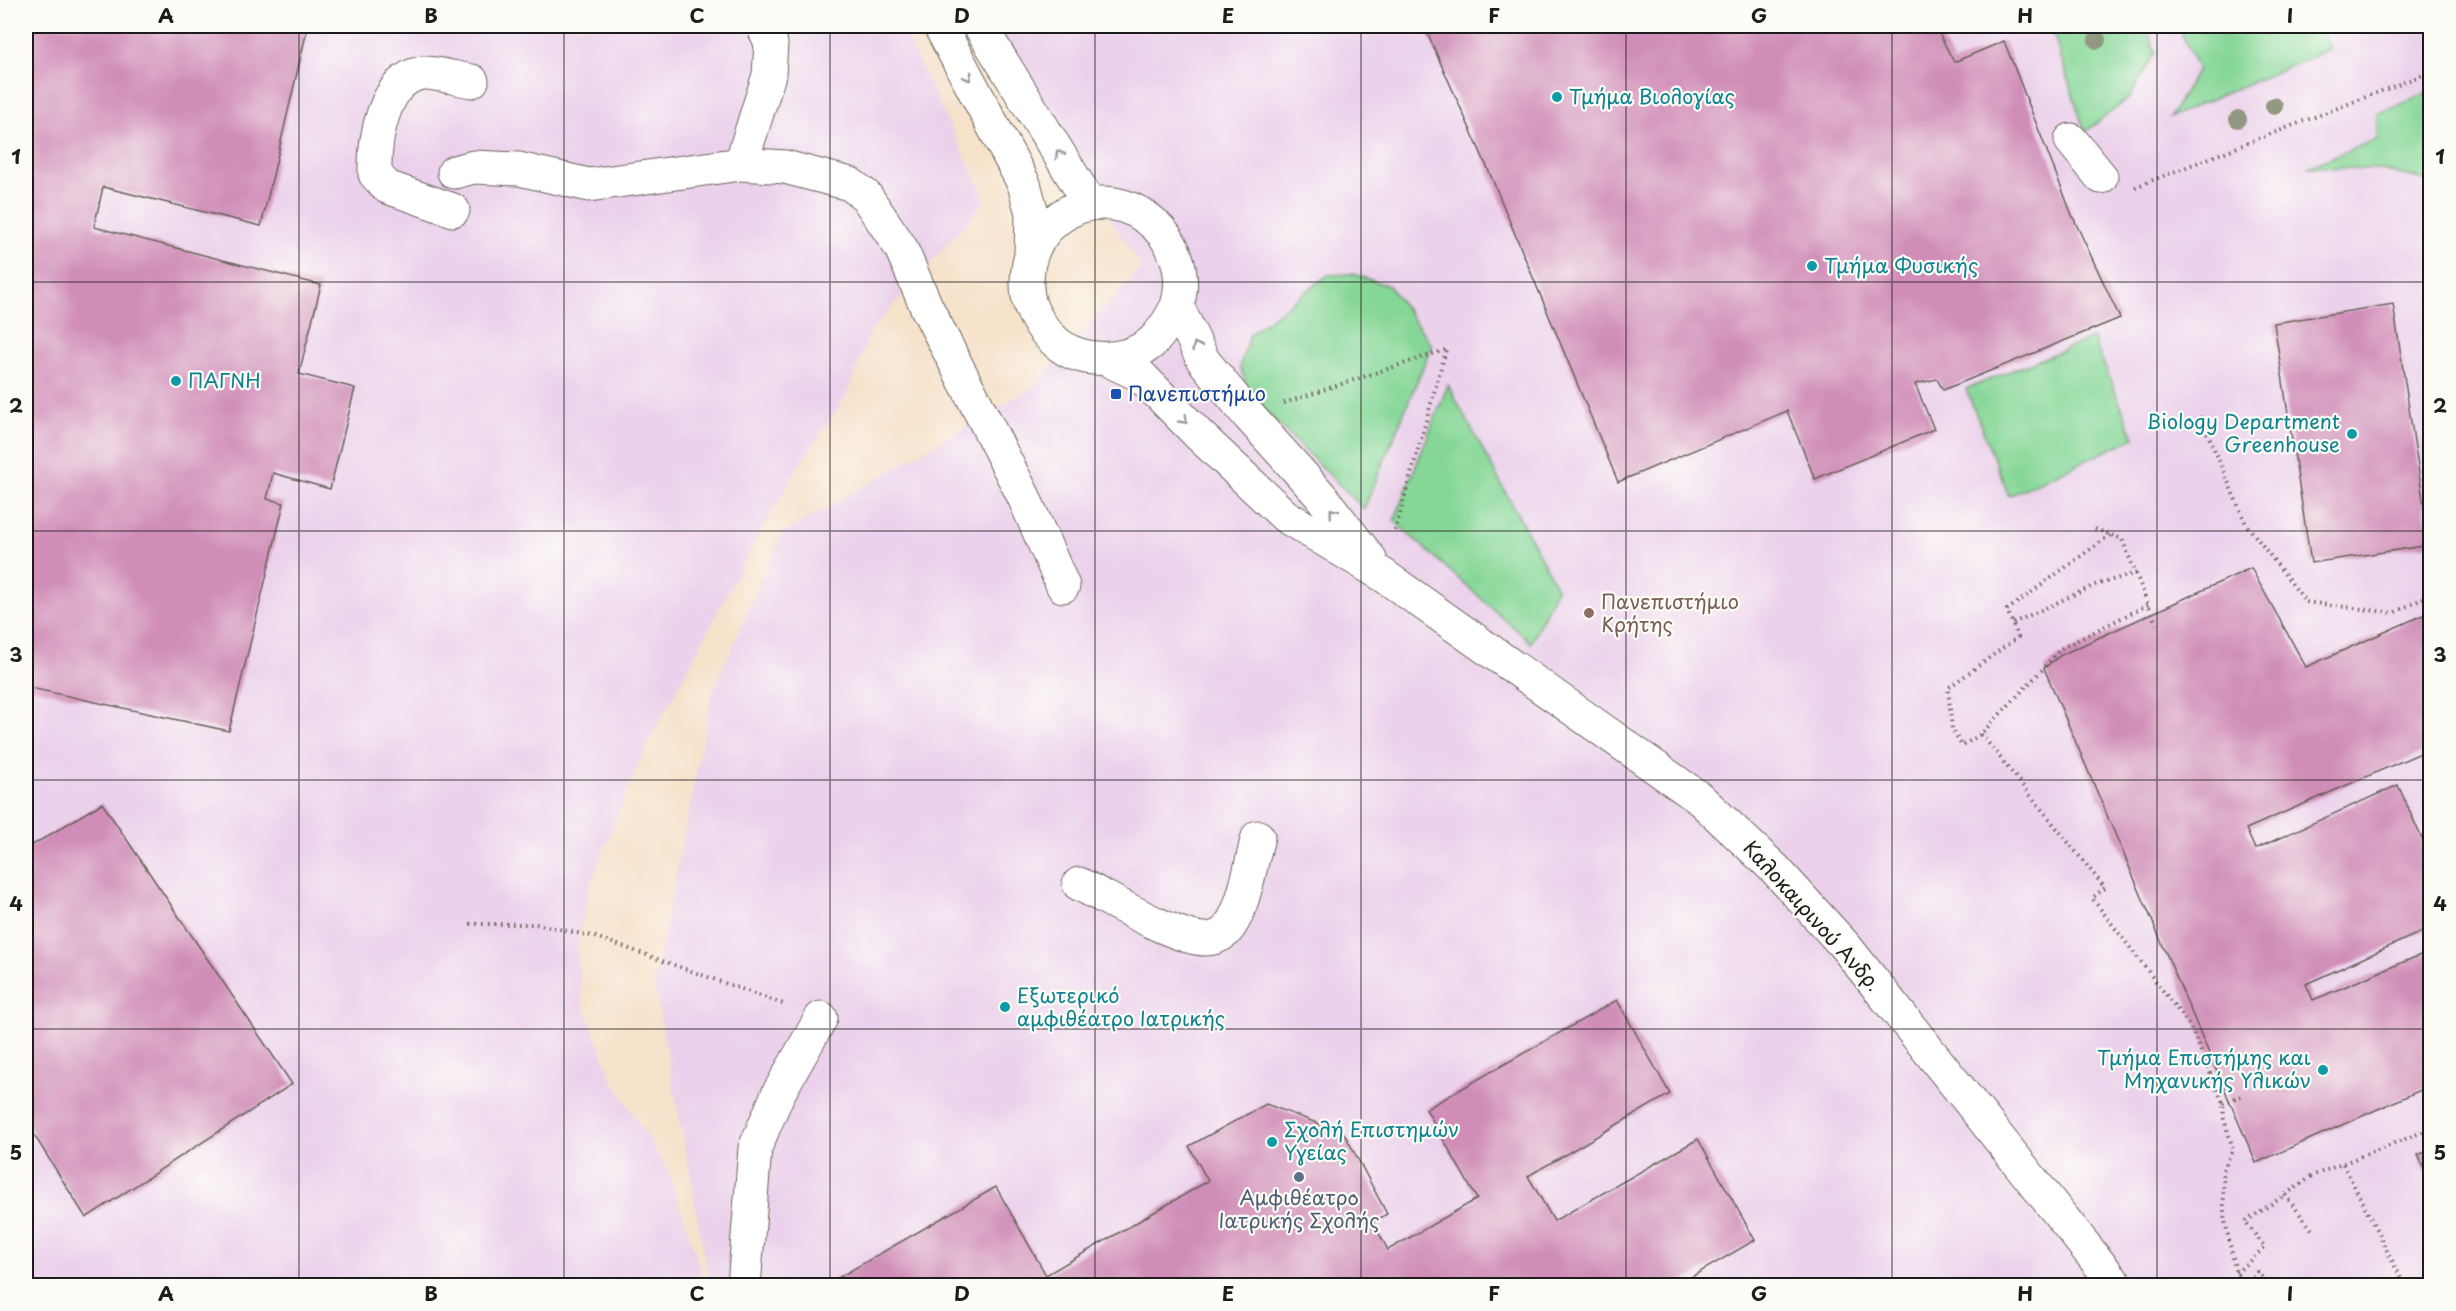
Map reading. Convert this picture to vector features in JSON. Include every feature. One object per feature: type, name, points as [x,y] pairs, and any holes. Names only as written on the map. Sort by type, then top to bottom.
[{"type":"street","points":[[741,164],[769,75],[771,43],[763,26]]},
{"type":"street","points":[[940,26],[1024,184],[1032,213],[1031,254],[1026,279],[1029,304],[1041,326],[1058,345],[1080,356],[1106,359],[1129,355],[1150,344],[1166,327],[1180,298],[1180,264],[1165,232],[1135,209],[1113,204],[1090,204],[1065,213],[1044,231],[1031,254]]},
{"type":"street","points":[[980,26],[1090,204]]},
{"type":"street","points":[[453,210],[387,187],[375,174],[374,152],[386,103],[402,81],[423,73],[472,81]]},
{"type":"street","points":[[2071,140],[2115,183]]},
{"type":"street","points":[[454,172],[474,167],[519,169],[589,185],[741,164],[785,167],[850,184],[866,196],[901,248],[927,308],[1023,495],[1063,586]]},
{"type":"street","points":[[1177,306],[1203,360],[1248,415],[1320,495],[1383,575]]},
{"type":"street","points":[[1106,359],[1140,375],[1198,435],[1285,516],[1383,575]]},
{"type":"street","name":"Καλοκαιρινού Ανδρ.","points":[[1383,575],[1699,798],[1775,869],[1845,946],[2117,1286]]},
{"type":"street","points":[[1078,884],[1164,926],[1202,939],[1214,939],[1226,931],[1234,919],[1258,837]]},
{"type":"street","points":[[744,1286],[755,1148],[778,1094],[821,1018]]},
{"type":"path","points":[[2115,183],[2430,72]]},
{"type":"path","points":[[1248,415],[1446,350],[1383,575]]},
{"type":"path","points":[[2200,416],[2246,524],[2306,602],[2393,613],[2430,595]]},
{"type":"path","points":[[2095,529],[2122,539],[2156,624]]},
{"type":"path","points":[[2110,535],[2007,610],[2018,637],[1948,688],[1952,730],[1962,746],[1981,734],[2060,649],[2149,604]]},
{"type":"path","points":[[2013,623],[2095,585],[2136,573]]},
{"type":"path","points":[[1981,734],[2105,888],[2092,898],[2190,1026],[2223,1103],[2224,1119],[2233,1149],[2223,1170],[2224,1216],[2236,1273],[2245,1286],[2258,1272],[2270,1286]]},
{"type":"path","points":[[470,924],[536,924],[596,937],[821,1018]]},
{"type":"path","points":[[2223,1103],[2243,1095]]},
{"type":"path","points":[[2236,1273],[2265,1247],[2245,1222],[2314,1174],[2430,1129]]},
{"type":"path","points":[[2343,1164],[2405,1286]]},
{"type":"path","points":[[2285,1195],[2313,1231]]},
{"type":"shaded area","points":[[26,26],[901,26],[986,200],[871,331],[846,397],[797,469],[752,547],[641,757],[589,887],[577,946],[582,1001],[613,1081],[668,1171],[701,1271],[701,1285],[26,1285]]},
{"type":"shaded area","name":"Πανεπιστήμιο Κρήτης","points":[[989,26],[2430,26],[2430,1285],[709,1285],[654,984],[712,693],[782,534],[1035,386],[1141,267]]},
{"type":"green space","points":[[2051,26],[2147,26],[2155,53],[2129,98],[2085,132]]},
{"type":"green space","points":[[2178,26],[2321,26],[2330,49],[2170,117],[2198,69]]},
{"type":"green space","points":[[2430,92],[2430,181],[2377,169],[2308,167],[2377,139],[2377,114]]},
{"type":"green space","points":[[1353,274],[1389,286],[1432,345],[1364,509],[1251,397],[1240,367],[1250,334],[1328,275]]},
{"type":"green space","points":[[2093,338],[2134,438],[2009,496],[1966,389]]},
{"type":"green space","points":[[1448,385],[1557,588],[1531,643],[1394,521]]},
{"type":"building","name":"ΠΑΓΝΗ","points":[[26,26],[308,26],[261,226],[103,187],[94,227],[321,285],[299,374],[355,388],[330,489],[273,473],[267,499],[284,503],[229,731],[26,687]]},
{"type":"building","name":"Τμήμα Φυσικής","points":[[1424,26],[1935,26],[1954,62],[2004,41],[2072,215],[2120,318],[1943,390],[1937,379],[1915,384],[1934,429],[1815,479],[1787,411],[1618,482],[1488,169]]},
{"type":"building","name":"Biology Department Greenhouse","points":[[2393,304],[2430,545],[2311,563],[2274,323]]},
{"type":"building","points":[[2251,568],[2306,667],[2430,612],[2430,749],[2246,829],[2255,849],[2398,785],[2430,857],[2430,928],[2306,984],[2313,1000],[2430,951],[2430,1086],[2256,1163],[2044,668],[2061,655]]},
{"type":"building","points":[[102,803],[292,1084],[86,1218],[26,1122],[26,849]]},
{"type":"building","name":"Σχολή Επιστημών Υγείας","points":[[1617,1000],[1670,1094],[1528,1176],[1554,1221],[1698,1139],[1755,1240],[1676,1286],[824,1286],[996,1187],[1046,1275],[1208,1181],[1189,1146],[1266,1104],[1344,1133],[1387,1214],[1373,1222],[1388,1250],[1477,1199],[1426,1109]]},
{"type":"building","points":[[2430,1150],[2430,1181],[2418,1155]]},
{"type":"place","name":"Τμήμα Βιολογίας","points":[[1557,97]]},
{"type":"place","name":"Τμήμα Φυσικής","points":[[1812,266]]},
{"type":"place","name":"ΠΑΓΝΗ","points":[[176,381]]},
{"type":"place","name":"Πανεπιστήμιο","points":[[1116,394]]},
{"type":"place","name":"Biology Department Greenhouse","points":[[2352,434]]},
{"type":"place","name":"Πανεπιστήμιο Κρήτης","points":[[1589,613]]},
{"type":"place","name":"Εξωτερικό αμφιθέατρο Ιατρικής","points":[[1005,1007]]},
{"type":"place","name":"Τμήμα Επιστήμης και Μηχανικής Υλικών","points":[[2323,1070]]},
{"type":"place","name":"Σχολή Επιστημών Υγείας","points":[[1272,1142]]},
{"type":"place","name":"Αμφιθέατρο Ιατρικής Σχολής","points":[[1299,1177]]}]
